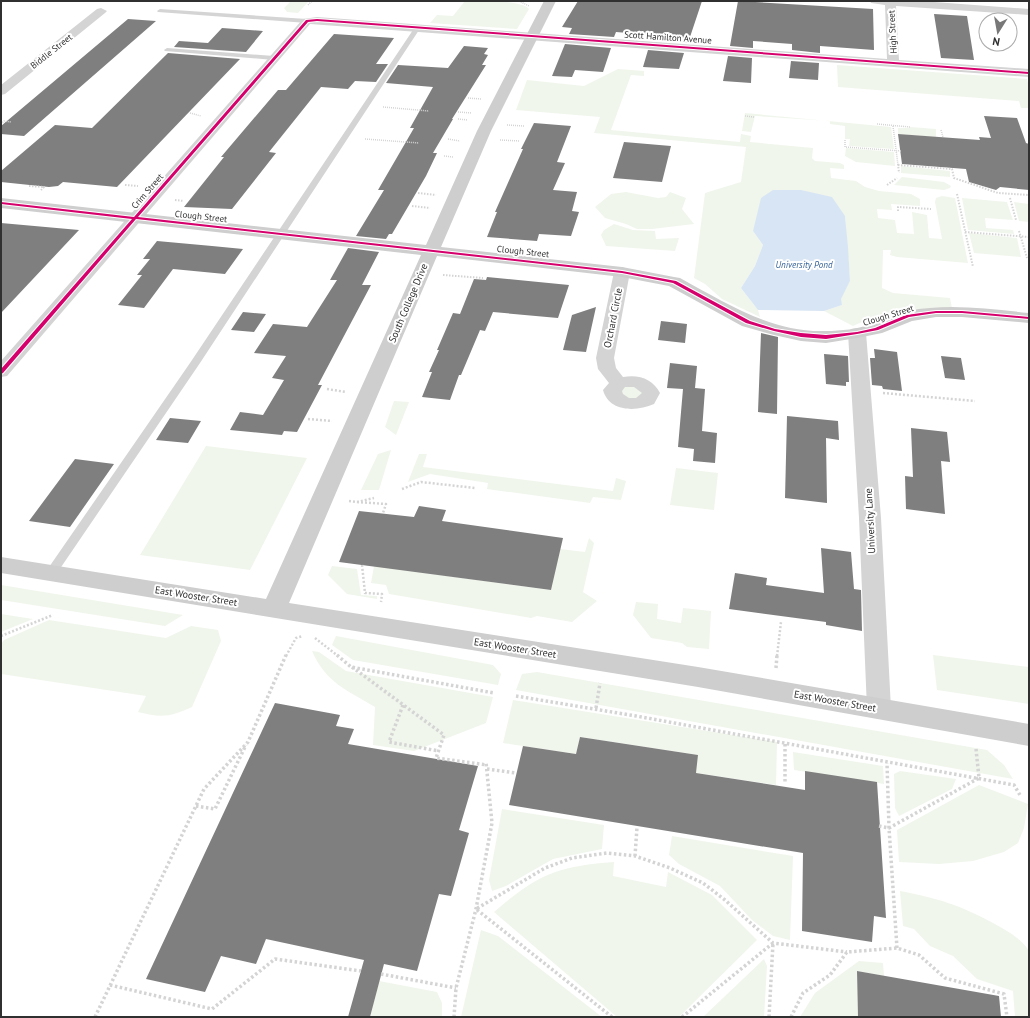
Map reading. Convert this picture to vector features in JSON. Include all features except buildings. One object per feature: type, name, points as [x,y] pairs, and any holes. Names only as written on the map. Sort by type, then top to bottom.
[{"type":"street","name":"South College Drive","points":[[274,608],[350,440],[431,250],[484,131],[530,36],[550,1]]},
{"type":"street","points":[[875,1],[1029,12]]},
{"type":"street","name":"High Street","points":[[890,2],[894,63]]},
{"type":"street","name":"Biddle Street","points":[[1,91],[101,11]]},
{"type":"street","name":"Scott Hamilton Avenue","points":[[307,21],[317,20],[418,27],[1029,74]]},
{"type":"street","name":"Crim Street","points":[[1,372],[307,21]]},
{"type":"street","name":"Clough Street","points":[[3,205],[281,233],[622,272],[674,282],[735,316],[774,330],[801,335],[826,337],[857,333],[876,329],[908,316],[936,312],[962,312],[1029,318]]},
{"type":"street","name":"Orchard Circle","points":[[619,383],[607,369],[605,358],[622,272]]},
{"type":"street","name":"University Lane","points":[[857,333],[870,518],[879,709]]},
{"type":"street","name":"East Wooster Street","points":[[1,565],[698,677],[1029,735]]},
{"type":"lane","points":[[160,11],[307,21]]},
{"type":"lane","points":[[51,573],[281,233],[418,27]]},
{"type":"lane","points":[[167,50],[274,58]]},
{"type":"path","points":[[468,98],[485,99]]},
{"type":"path","points":[[383,107],[429,111]]},
{"type":"path","points":[[458,112],[478,114]]},
{"type":"path","points":[[745,116],[754,117]]},
{"type":"path","points":[[1,124],[4,121],[11,122]]},
{"type":"path","points":[[504,124],[524,126]]},
{"type":"path","points":[[876,124],[910,127]]},
{"type":"path","points":[[894,126],[899,173]]},
{"type":"path","points":[[942,130],[943,137]]},
{"type":"path","points":[[344,138],[365,138],[419,143]]},
{"type":"path","points":[[448,139],[465,141]]},
{"type":"path","points":[[498,139],[520,141]]},
{"type":"path","points":[[845,140],[846,147],[901,151]]},
{"type":"path","points":[[898,165],[952,169],[954,178],[998,193],[1029,195]]},
{"type":"path","points":[[887,185],[897,178]]},
{"type":"path","points":[[125,185],[145,187]]},
{"type":"path","points":[[418,193],[438,195]]},
{"type":"path","points":[[957,194],[973,266]]},
{"type":"path","points":[[1010,198],[1016,220]]},
{"type":"path","points":[[412,206],[432,208]]},
{"type":"path","points":[[898,211],[898,207],[931,210]]},
{"type":"path","points":[[1019,231],[1027,258]]},
{"type":"path","points":[[965,232],[1029,237]]},
{"type":"path","points":[[438,274],[482,278]]},
{"type":"path","points":[[327,389],[346,392]]},
{"type":"path","points":[[861,391],[974,402]]},
{"type":"path","points":[[308,419],[332,421]]},
{"type":"path","points":[[402,489],[421,482],[475,488]]},
{"type":"path","points":[[356,502],[374,498]]},
{"type":"path","points":[[350,501],[386,504],[383,513]]},
{"type":"path","points":[[362,565],[365,593],[382,594],[381,602]]},
{"type":"path","points":[[1,636],[53,615]]},
{"type":"path","points":[[776,668],[781,622]]},
{"type":"path","points":[[196,806],[215,809],[248,742],[286,656],[296,638],[310,634],[351,667],[444,735],[436,758],[487,765],[516,773]]},
{"type":"path","points":[[351,667],[494,693]]},
{"type":"path","points":[[596,708],[600,683]]},
{"type":"path","points":[[516,696],[596,708],[887,763],[979,778],[1014,785],[1020,795]]},
{"type":"path","points":[[403,705],[390,742],[438,751]]},
{"type":"path","points":[[95,1017],[204,789],[248,742]]},
{"type":"path","points":[[785,744],[786,782]]},
{"type":"path","points":[[976,749],[979,778]]},
{"type":"path","points":[[887,763],[889,828],[897,948]]},
{"type":"path","points":[[454,1017],[456,988],[476,909],[492,823],[487,765]]},
{"type":"path","points":[[879,826],[889,828],[979,778]]},
{"type":"path","points":[[635,856],[637,827]]},
{"type":"path","points":[[476,909],[545,868],[572,858],[607,853],[635,856],[670,868],[703,883],[725,900],[750,925],[773,943],[847,952],[897,948],[919,955],[945,978],[1004,994],[1007,1017]]},
{"type":"path","points":[[476,909],[612,1017]]},
{"type":"path","points":[[682,1017],[773,943]]},
{"type":"path","points":[[769,1017],[773,943]]},
{"type":"path","points":[[791,1017],[803,993],[830,975],[847,952]]},
{"type":"path","points":[[110,985],[212,1009],[275,960],[361,971]]},
{"type":"path","points":[[381,974],[456,988]]},
{"type":"shaded area","points":[[291,1],[309,1],[298,13],[287,12],[284,8]]},
{"type":"shaded area","points":[[465,1],[490,1],[518,4],[529,9],[517,29],[430,23],[437,15],[453,16]]},
{"type":"shaded area","points":[[837,65],[1027,79],[1029,87],[1029,108],[1021,108],[1019,101],[838,87]]},
{"type":"shaded area","points":[[618,69],[644,71],[644,76],[631,75],[611,130],[740,142],[741,134],[751,136],[750,142],[813,148],[812,158],[815,161],[840,163],[844,165],[844,169],[830,168],[831,178],[856,181],[865,187],[879,191],[911,194],[920,199],[920,206],[891,204],[892,210],[877,209],[878,218],[895,220],[897,233],[914,234],[912,212],[927,215],[929,238],[942,239],[935,202],[936,198],[942,196],[955,198],[968,263],[897,257],[890,255],[891,250],[883,250],[882,288],[893,293],[950,298],[952,308],[878,322],[869,319],[853,326],[824,311],[842,305],[840,299],[850,281],[845,216],[753,231],[763,245],[755,266],[741,288],[758,310],[760,317],[722,299],[705,284],[694,278],[705,193],[741,182],[746,147],[594,133],[600,117],[516,110],[527,80],[584,86]]},
{"type":"shaded area","points":[[745,113],[825,121],[755,116],[751,132],[742,131]]},
{"type":"shaded area","points":[[830,121],[891,127],[894,149],[849,146],[850,139],[845,139],[845,126],[830,124]]},
{"type":"shaded area","points":[[910,127],[936,129],[936,137],[898,134],[898,128]]},
{"type":"shaded area","points":[[846,148],[894,152],[895,166],[856,162],[845,156]]},
{"type":"shaded area","points":[[901,166],[950,171],[950,177],[901,173]]},
{"type":"shaded area","points":[[902,177],[944,182],[951,186],[950,188],[944,190],[894,185]]},
{"type":"shaded area","points":[[626,192],[658,198],[666,197],[670,192],[686,198],[682,209],[694,224],[652,229],[637,229],[605,218],[595,207],[611,194]]},
{"type":"shaded area","points":[[962,198],[1007,202],[1013,220],[985,218],[986,228],[1013,230],[1014,234],[968,230]]},
{"type":"shaded area","points":[[1014,202],[1029,204],[1029,222],[1019,221]]},
{"type":"shaded area","points":[[614,224],[633,230],[655,231],[656,239],[679,238],[675,251],[606,246],[601,235],[604,230]]},
{"type":"shaded area","points":[[969,233],[1017,238],[1021,257],[974,253]]},
{"type":"shaded area","points":[[632,385],[645,395],[629,401],[619,390],[620,388]]},
{"type":"shaded area","points":[[394,401],[409,402],[396,435],[385,427]]},
{"type":"shaded area","points":[[206,446],[307,458],[250,570],[140,555]]},
{"type":"shaded area","points":[[391,450],[379,490],[361,490],[378,454]]},
{"type":"shaded area","points":[[419,454],[427,454],[423,467],[613,491],[616,478],[626,481],[621,500],[593,497],[590,503],[487,489],[488,483],[430,474],[408,482]]},
{"type":"shaded area","points":[[676,468],[718,473],[714,510],[670,505]]},
{"type":"shaded area","points":[[589,538],[594,543],[583,592],[597,601],[572,622],[537,616],[531,618],[389,594],[386,585],[371,583],[374,566],[550,590],[560,549],[585,552]]},
{"type":"shaded area","points":[[332,566],[357,569],[361,595],[377,596],[377,599],[347,594],[328,575]]},
{"type":"shaded area","points":[[1,585],[183,615],[165,626],[1,600]]},
{"type":"shaded area","points":[[636,602],[658,604],[657,619],[681,623],[683,608],[711,611],[709,649],[687,647],[682,643],[651,638],[633,615]]},
{"type":"shaded area","points":[[1,614],[33,619],[1,632]]},
{"type":"shaded area","points":[[49,620],[166,638],[191,626],[218,630],[221,641],[192,707],[172,715],[160,716],[138,712],[146,696],[1,674],[1,644],[4,640]]},
{"type":"shaded area","points":[[336,636],[493,665],[501,674],[498,685],[353,660],[332,645]]},
{"type":"shaded area","points":[[312,651],[319,652],[346,671],[493,697],[486,723],[414,751],[373,745],[375,707],[338,685],[324,671]]},
{"type":"shaded area","points":[[933,655],[1029,667],[1029,704],[937,690]]},
{"type":"shaded area","points":[[537,672],[987,750],[1004,765],[1013,779],[516,690],[522,674]]},
{"type":"shaded area","points":[[513,700],[777,742],[776,785],[696,773],[698,755],[580,737],[576,754],[503,743]]},
{"type":"shaded area","points":[[793,752],[883,766],[884,784],[794,770]]},
{"type":"shaded area","points":[[900,771],[956,779],[952,789],[899,816],[895,808],[894,774]]},
{"type":"shaded area","points":[[979,785],[1028,804],[1024,828],[1018,843],[1004,852],[973,861],[939,864],[899,862],[897,830]]},
{"type":"shaded area","points":[[502,809],[604,825],[602,849],[553,859],[506,886],[492,891],[489,880]]},
{"type":"shaded area","points":[[672,836],[793,856],[790,940],[773,936],[752,920],[720,886],[679,864],[669,855]]},
{"type":"shaded area","points":[[614,862],[613,876],[666,887],[668,872],[712,895],[757,940],[679,1017],[617,1017],[494,912],[523,889],[549,875],[577,866]]},
{"type":"shaded area","points":[[900,891],[937,899],[970,911],[993,923],[1022,942],[1029,951],[1029,1017],[1015,1017],[1013,991],[977,979],[953,956],[930,946],[914,929],[903,926]]},
{"type":"shaded area","points":[[481,930],[498,936],[602,1017],[461,1017]]},
{"type":"shaded area","points":[[764,959],[767,966],[764,1017],[703,1017]]},
{"type":"shaded area","points":[[859,961],[883,963],[884,976],[857,971],[858,1017],[800,1017],[815,993]]},
{"type":"shaded area","points":[[379,981],[437,992],[442,1003],[442,1017],[370,1017]]},
{"type":"water","name":"University Pond","points":[[773,190],[801,190],[832,197],[845,216],[850,281],[841,299],[842,305],[824,311],[758,310],[741,288],[755,266],[763,245],[753,231],[761,198]]},
{"type":"cycle path","points":[[1,372],[307,21],[317,20],[1029,73]]},
{"type":"cycle path","points":[[1,203],[622,272],[674,282],[748,322],[774,330],[801,335],[826,337],[857,333],[876,329],[908,316],[936,312],[962,312],[1029,318]]}]
